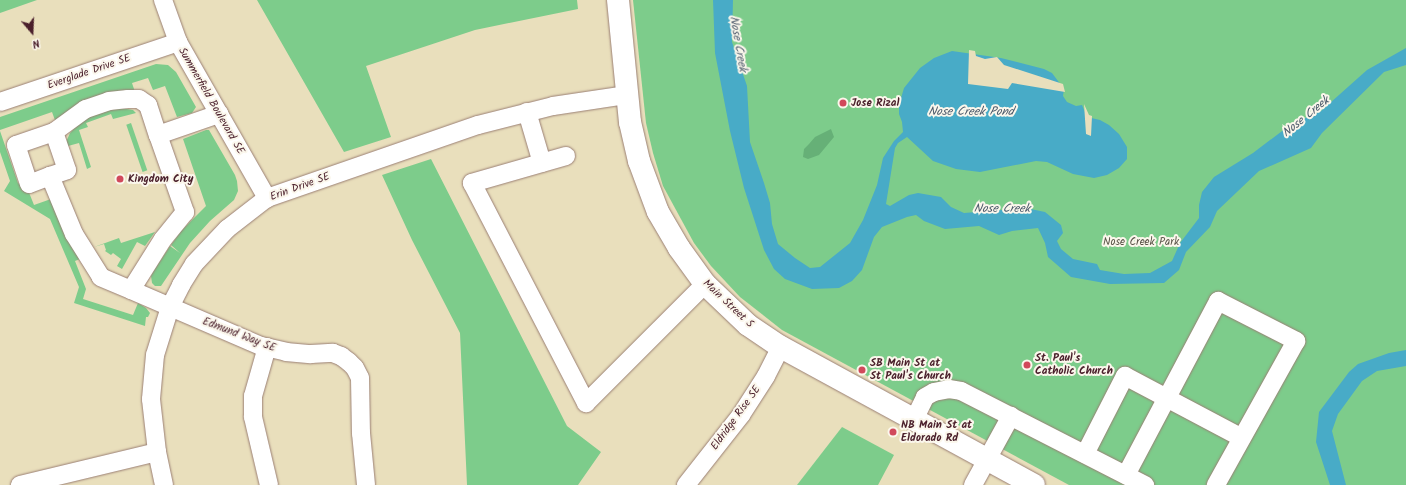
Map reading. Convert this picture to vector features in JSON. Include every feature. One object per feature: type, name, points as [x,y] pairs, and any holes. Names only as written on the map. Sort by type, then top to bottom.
[{"type":"main road","name":"Main Street S","points":[[618,0],[630,122],[639,161],[658,212],[679,248],[705,284],[748,325],[781,347],[1034,485]]},
{"type":"street","name":"Summerfield Boulevard SE","points":[[162,0],[178,42],[267,198]]},
{"type":"street","name":"Everglade Drive SE","points":[[0,102],[178,42]]},
{"type":"street","name":"Erin Drive SE","points":[[164,485],[157,452],[151,399],[155,355],[170,307],[194,264],[227,229],[267,198],[428,142],[527,112],[597,99],[627,96]]},
{"type":"street","points":[[54,132],[67,170],[29,184],[16,145],[54,132],[86,109],[109,101],[128,99],[139,100],[148,105],[185,212],[163,239],[131,290]]},
{"type":"street","points":[[527,112],[542,163]]},
{"type":"street","points":[[158,135],[219,114]]},
{"type":"street","points":[[566,156],[472,183],[586,403],[705,284]]},
{"type":"street","name":"Edmund Way SE","points":[[50,176],[74,234],[101,277],[267,347],[292,353],[333,353],[341,356],[355,368],[360,378],[361,433],[366,485]]},
{"type":"street","points":[[1126,475],[1218,301],[1296,341],[1216,485]]},
{"type":"street","points":[[267,347],[253,396],[253,417],[269,485]]},
{"type":"street","name":"Eldridge Rise SE","points":[[686,485],[741,415],[770,371],[781,347]]},
{"type":"street","points":[[1085,454],[1125,376],[1242,438]]},
{"type":"street","points":[[914,420],[925,398],[934,392],[949,389],[961,391],[1145,485]]},
{"type":"street","points":[[973,485],[1011,416]]},
{"type":"street","points":[[20,485],[157,452]]},
{"type":"green space","points":[[0,0],[37,0],[0,13]]},
{"type":"green space","points":[[257,0],[577,0],[578,9],[475,30],[366,66],[391,137],[344,152]]},
{"type":"green space","name":"Nose Creek Park","points":[[633,0],[1406,0],[1406,485],[1069,485],[782,330],[740,297],[711,266],[694,243],[663,186],[646,123]]},
{"type":"green space","points":[[156,64],[168,65],[176,72],[196,107],[192,113],[177,117],[165,86],[153,90],[148,78],[132,83],[135,92],[56,123],[52,112],[0,130],[0,117]]},
{"type":"green space","points":[[121,108],[133,110],[136,113],[113,119],[111,114],[86,123],[88,127],[79,130],[91,167],[87,169],[79,143],[68,146],[66,142],[70,133],[83,119],[106,111]]},
{"type":"green space","points":[[131,123],[147,170],[143,172],[126,125]]},
{"type":"green space","points":[[831,129],[834,137],[819,155],[808,159],[803,157],[804,149],[815,137]]},
{"type":"green space","points":[[209,130],[235,175],[238,191],[234,200],[210,221],[190,243],[161,286],[155,286],[152,283],[151,276],[153,272],[170,246],[180,253],[171,245],[181,231],[206,206],[183,139]]},
{"type":"green space","points":[[0,131],[18,183],[28,190],[34,205],[51,199],[80,259],[75,261],[86,289],[83,299],[133,315],[138,303],[146,308],[150,313],[148,317],[146,317],[145,326],[74,303],[79,287],[50,219],[4,191],[10,181],[0,152]]},
{"type":"green space","points":[[431,159],[567,426],[601,452],[578,485],[467,485],[460,333],[412,240],[382,175]]},
{"type":"green space","points":[[155,232],[145,246],[137,242],[122,269],[117,266],[121,259],[113,253],[111,255],[105,251],[104,244],[94,247],[119,238],[121,243]]},
{"type":"green space","points":[[842,427],[894,455],[878,485],[797,485]]},
{"type":"water","name":"Nose Creek Pond","points":[[713,0],[733,0],[732,42],[747,86],[750,142],[770,203],[772,224],[778,244],[810,268],[820,267],[850,243],[863,220],[877,185],[883,158],[894,141],[903,132],[899,114],[899,105],[904,88],[920,68],[934,58],[952,51],[1001,58],[1044,69],[1052,73],[1064,89],[1063,96],[1067,102],[1076,106],[1082,105],[1087,117],[1100,120],[1109,125],[1119,134],[1127,147],[1127,159],[1119,168],[1107,175],[1094,178],[1073,174],[1047,162],[1036,161],[980,172],[956,169],[933,161],[907,137],[898,143],[895,148],[886,204],[890,206],[909,195],[918,193],[941,197],[951,207],[964,213],[1026,208],[1045,212],[1061,225],[1063,233],[1057,241],[1061,249],[1073,259],[1097,264],[1100,270],[1124,274],[1150,273],[1172,261],[1180,243],[1199,218],[1199,205],[1202,192],[1214,177],[1253,153],[1290,125],[1321,111],[1367,70],[1406,48],[1406,65],[1384,72],[1322,133],[1311,148],[1259,171],[1217,211],[1210,227],[1186,252],[1179,270],[1164,283],[1110,284],[1071,277],[1048,257],[1045,243],[1038,228],[1012,231],[999,235],[979,226],[945,229],[924,221],[916,215],[882,227],[874,237],[862,270],[852,281],[839,288],[812,289],[785,279],[774,269],[764,250],[744,188],[730,131],[715,53]]},
{"type":"water","points":[[1406,350],[1406,366],[1377,371],[1362,381],[1338,414],[1332,431],[1346,485],[1330,485],[1316,442],[1319,412],[1349,372],[1358,364],[1389,353]]},
{"type":"pier","points":[[969,50],[975,51],[976,56],[985,59],[997,57],[1004,65],[1063,84],[1065,92],[1012,83],[1008,89],[968,84]]},
{"type":"pier","points":[[1084,104],[1089,115],[1092,116],[1091,136],[1086,134]]},
{"type":"place","name":"Jose Rizal","points":[[843,103]]},
{"type":"place","name":"Kingdom City","points":[[120,179]]},
{"type":"place","name":"St. Paul's Catholic Church","points":[[1027,365]]},
{"type":"place","name":"SB Main St at St Paul's Church","points":[[862,370]]},
{"type":"place","name":"NB Main St at Eldorado Rd","points":[[893,432]]},
{"type":"water label","name":"Nose Creek","points":[[738,44]]},
{"type":"water label","name":"Nose Creek","points":[[1306,117]]},
{"type":"water label","name":"Nose Creek","points":[[1002,209]]}]
